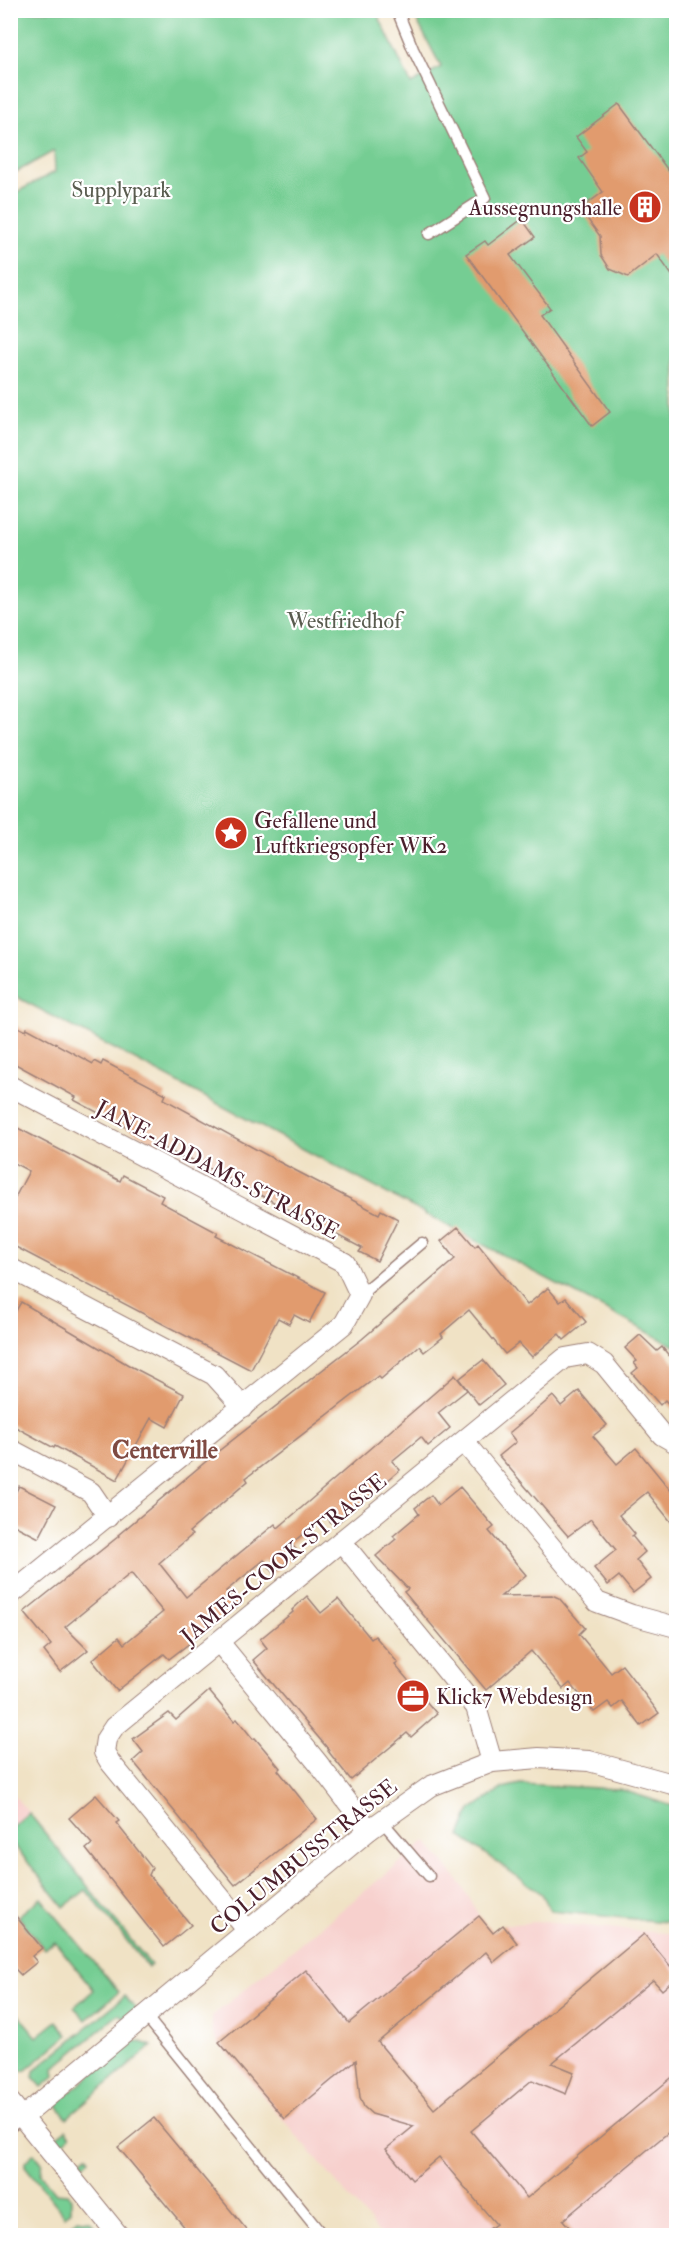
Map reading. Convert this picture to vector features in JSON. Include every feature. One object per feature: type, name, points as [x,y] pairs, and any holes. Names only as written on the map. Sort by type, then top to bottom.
[{"type":"street","name":"JANE-ADDAMS-STRASSE","points":[[10,1086],[345,1263],[360,1295]]},
{"type":"street","points":[[10,1268],[214,1375],[243,1407]]},
{"type":"street","points":[[10,1595],[344,1324],[360,1295]]},
{"type":"street","name":"JAMES-COOK-STRASSE","points":[[248,1931],[110,1762],[104,1752],[106,1739],[114,1727],[565,1358],[588,1354],[604,1364],[662,1435],[676,1443]]},
{"type":"street","points":[[464,1442],[597,1602],[632,1615],[676,1627]]},
{"type":"street","points":[[10,1449],[91,1492],[108,1517]]},
{"type":"street","points":[[341,1541],[476,1707],[492,1762]]},
{"type":"street","points":[[219,1642],[317,1762],[376,1825]]},
{"type":"street","name":"COLUMBUSSTRASSE","points":[[15,2116],[145,2015],[376,1825],[431,1786],[492,1762],[539,1758],[589,1761],[676,1785]]},
{"type":"street","points":[[15,2116],[119,2235]]},
{"type":"lane","points":[[397,10],[412,49],[485,198],[429,234]]},
{"type":"lane","points":[[360,1295],[422,1243]]},
{"type":"lane","points":[[376,1825],[429,1876]]},
{"type":"lane","points":[[145,2015],[322,2235]]},
{"type":"shaded area","points":[[10,1791],[29,1813],[11,1829],[10,1829]]},
{"type":"shaded area","points":[[426,1841],[462,1885],[479,1916],[493,1932],[503,1925],[546,1921],[676,1934],[676,2235],[381,2235],[217,2042],[212,2031],[212,2016]]},
{"type":"green space","name":"Westfriedhof","points":[[11,11],[376,11],[411,84],[441,67],[412,11],[676,11],[676,1347],[11,994],[11,195],[55,172],[54,151],[11,175]]},
{"type":"green space","points":[[520,1784],[619,1789],[676,1807],[676,1923],[551,1911],[542,1894],[460,1836],[471,1810],[503,1788]]},
{"type":"green space","points":[[29,1813],[151,1965],[148,1967],[86,1890],[64,1907],[14,1845],[11,1847],[11,1829]]},
{"type":"green space","points":[[41,1898],[119,1992],[86,2020],[74,2007],[94,1990],[55,1942],[44,1949],[18,1916]]},
{"type":"green space","points":[[125,1996],[136,2009],[125,2018],[119,2014],[54,2068],[55,2076],[42,2087],[33,2077],[34,2071]]},
{"type":"green space","points":[[10,2005],[37,2037],[57,2021],[68,2035],[26,2070],[21,2071],[11,2064]]},
{"type":"green space","points":[[138,2041],[152,2046],[67,2118],[56,2104],[128,2044]]},
{"type":"green space","points":[[66,2129],[71,2136],[63,2143],[78,2162],[87,2155],[90,2159],[77,2170],[52,2140]]},
{"type":"green space","points":[[34,2153],[42,2163],[40,2174],[56,2193],[67,2194],[71,2198],[71,2211],[65,2216],[25,2166],[25,2162]]},
{"type":"green space","points":[[78,2219],[90,2221],[102,2235],[81,2235],[72,2224]]},
{"type":"building","name":"Aussegnungshalle","points":[[619,104],[676,181],[676,281],[657,254],[628,277],[610,269],[601,255],[600,236],[580,209],[603,192],[579,158],[587,152],[576,137]]},
{"type":"building","points":[[522,219],[535,237],[510,255],[550,308],[540,315],[610,412],[592,426],[466,254],[485,241],[488,245]]},
{"type":"building","points":[[10,1023],[26,1031],[27,1028],[93,1064],[94,1061],[101,1065],[103,1061],[166,1094],[164,1099],[283,1164],[379,1214],[381,1210],[398,1219],[377,1261],[359,1252],[362,1248],[187,1157],[186,1160],[74,1100],[76,1097],[10,1061]]},
{"type":"building","points":[[10,1124],[120,1181],[123,1175],[163,1196],[160,1202],[218,1233],[216,1236],[325,1292],[309,1323],[294,1315],[289,1324],[278,1318],[251,1370],[10,1244],[10,1207],[29,1171],[10,1161]]},
{"type":"building","points":[[458,1227],[475,1247],[478,1244],[527,1305],[548,1288],[560,1302],[566,1298],[586,1322],[564,1340],[559,1334],[532,1357],[519,1343],[505,1354],[469,1310],[441,1334],[443,1337],[424,1352],[419,1346],[381,1379],[378,1376],[246,1478],[248,1481],[189,1532],[192,1535],[159,1563],[186,1597],[275,1524],[278,1528],[455,1375],[467,1390],[438,1413],[450,1428],[428,1446],[421,1437],[392,1461],[400,1470],[334,1526],[325,1515],[291,1544],[298,1552],[274,1573],[264,1560],[226,1591],[238,1606],[169,1659],[164,1654],[117,1691],[92,1660],[119,1637],[124,1644],[163,1612],[131,1573],[65,1627],[88,1650],[60,1672],[44,1651],[51,1645],[24,1612],[119,1536],[216,1453],[362,1339],[455,1259],[441,1241]]},
{"type":"building","points":[[21,1302],[132,1367],[184,1394],[167,1427],[151,1418],[117,1480],[10,1424],[10,1321]]},
{"type":"building","points":[[640,1335],[657,1351],[662,1347],[676,1364],[676,1412],[665,1400],[660,1405],[632,1373],[638,1368],[634,1363],[637,1361],[625,1348]]},
{"type":"building","points":[[483,1360],[504,1385],[479,1405],[459,1379]]},
{"type":"building","points":[[579,1391],[607,1425],[593,1436],[617,1464],[636,1448],[676,1497],[676,1528],[647,1492],[619,1515],[635,1534],[632,1536],[645,1552],[636,1560],[651,1579],[633,1593],[619,1576],[608,1585],[594,1568],[616,1550],[591,1519],[568,1536],[499,1456],[516,1442],[509,1433],[553,1396],[561,1406]]},
{"type":"building","points":[[19,1486],[56,1505],[39,1538],[10,1523],[10,1503]]},
{"type":"building","points":[[460,1487],[494,1527],[489,1531],[526,1575],[501,1596],[552,1595],[559,1598],[585,1628],[579,1634],[611,1673],[622,1665],[659,1713],[641,1726],[622,1701],[613,1708],[608,1702],[594,1712],[570,1683],[563,1689],[531,1651],[486,1690],[404,1592],[408,1589],[376,1556],[396,1539],[393,1536],[419,1514],[415,1508],[431,1495],[438,1505]]},
{"type":"building","points":[[307,1596],[321,1613],[338,1599],[371,1639],[375,1636],[398,1663],[395,1665],[437,1714],[411,1737],[407,1733],[351,1780],[329,1750],[253,1660],[267,1648],[260,1639],[293,1612],[292,1610]]},
{"type":"building","points":[[209,1691],[234,1721],[237,1719],[253,1739],[255,1738],[317,1819],[235,1885],[133,1761],[143,1752],[133,1739],[169,1713],[176,1720]]},
{"type":"building","points":[[96,1795],[119,1821],[116,1823],[152,1868],[149,1875],[191,1925],[164,1947],[86,1849],[92,1844],[69,1818]]},
{"type":"building","points":[[10,1909],[42,1948],[32,1956],[37,1962],[21,1975],[10,1964]]},
{"type":"building","points":[[479,1916],[493,1933],[503,1925],[517,1943],[494,1962],[486,1952],[378,2042],[434,2109],[644,1934],[676,1973],[676,1978],[662,1990],[653,1980],[552,2063],[574,2072],[566,2094],[532,2080],[471,2131],[527,2198],[676,2074],[676,2126],[563,2220],[576,2235],[481,2235],[496,2224],[439,2157],[412,2180],[386,2149],[414,2126],[372,2114],[364,2107],[360,2097],[356,2060],[285,2119],[219,2042],[306,1970],[349,2023]]},
{"type":"building","points":[[154,2118],[251,2235],[191,2235],[118,2147]]},
{"type":"place","name":"Aussegnungshalle","points":[[645,207]]},
{"type":"place","name":"Gefallene und Luftkriegsopfer WK2","points":[[231,833]]},
{"type":"place","name":"Klick7 Webdesign","points":[[413,1696]]},
{"type":"district","name":"Centerville","points":[[165,1450]]},
{"type":"park label","name":"Supplypark","points":[[121,189]]}]
